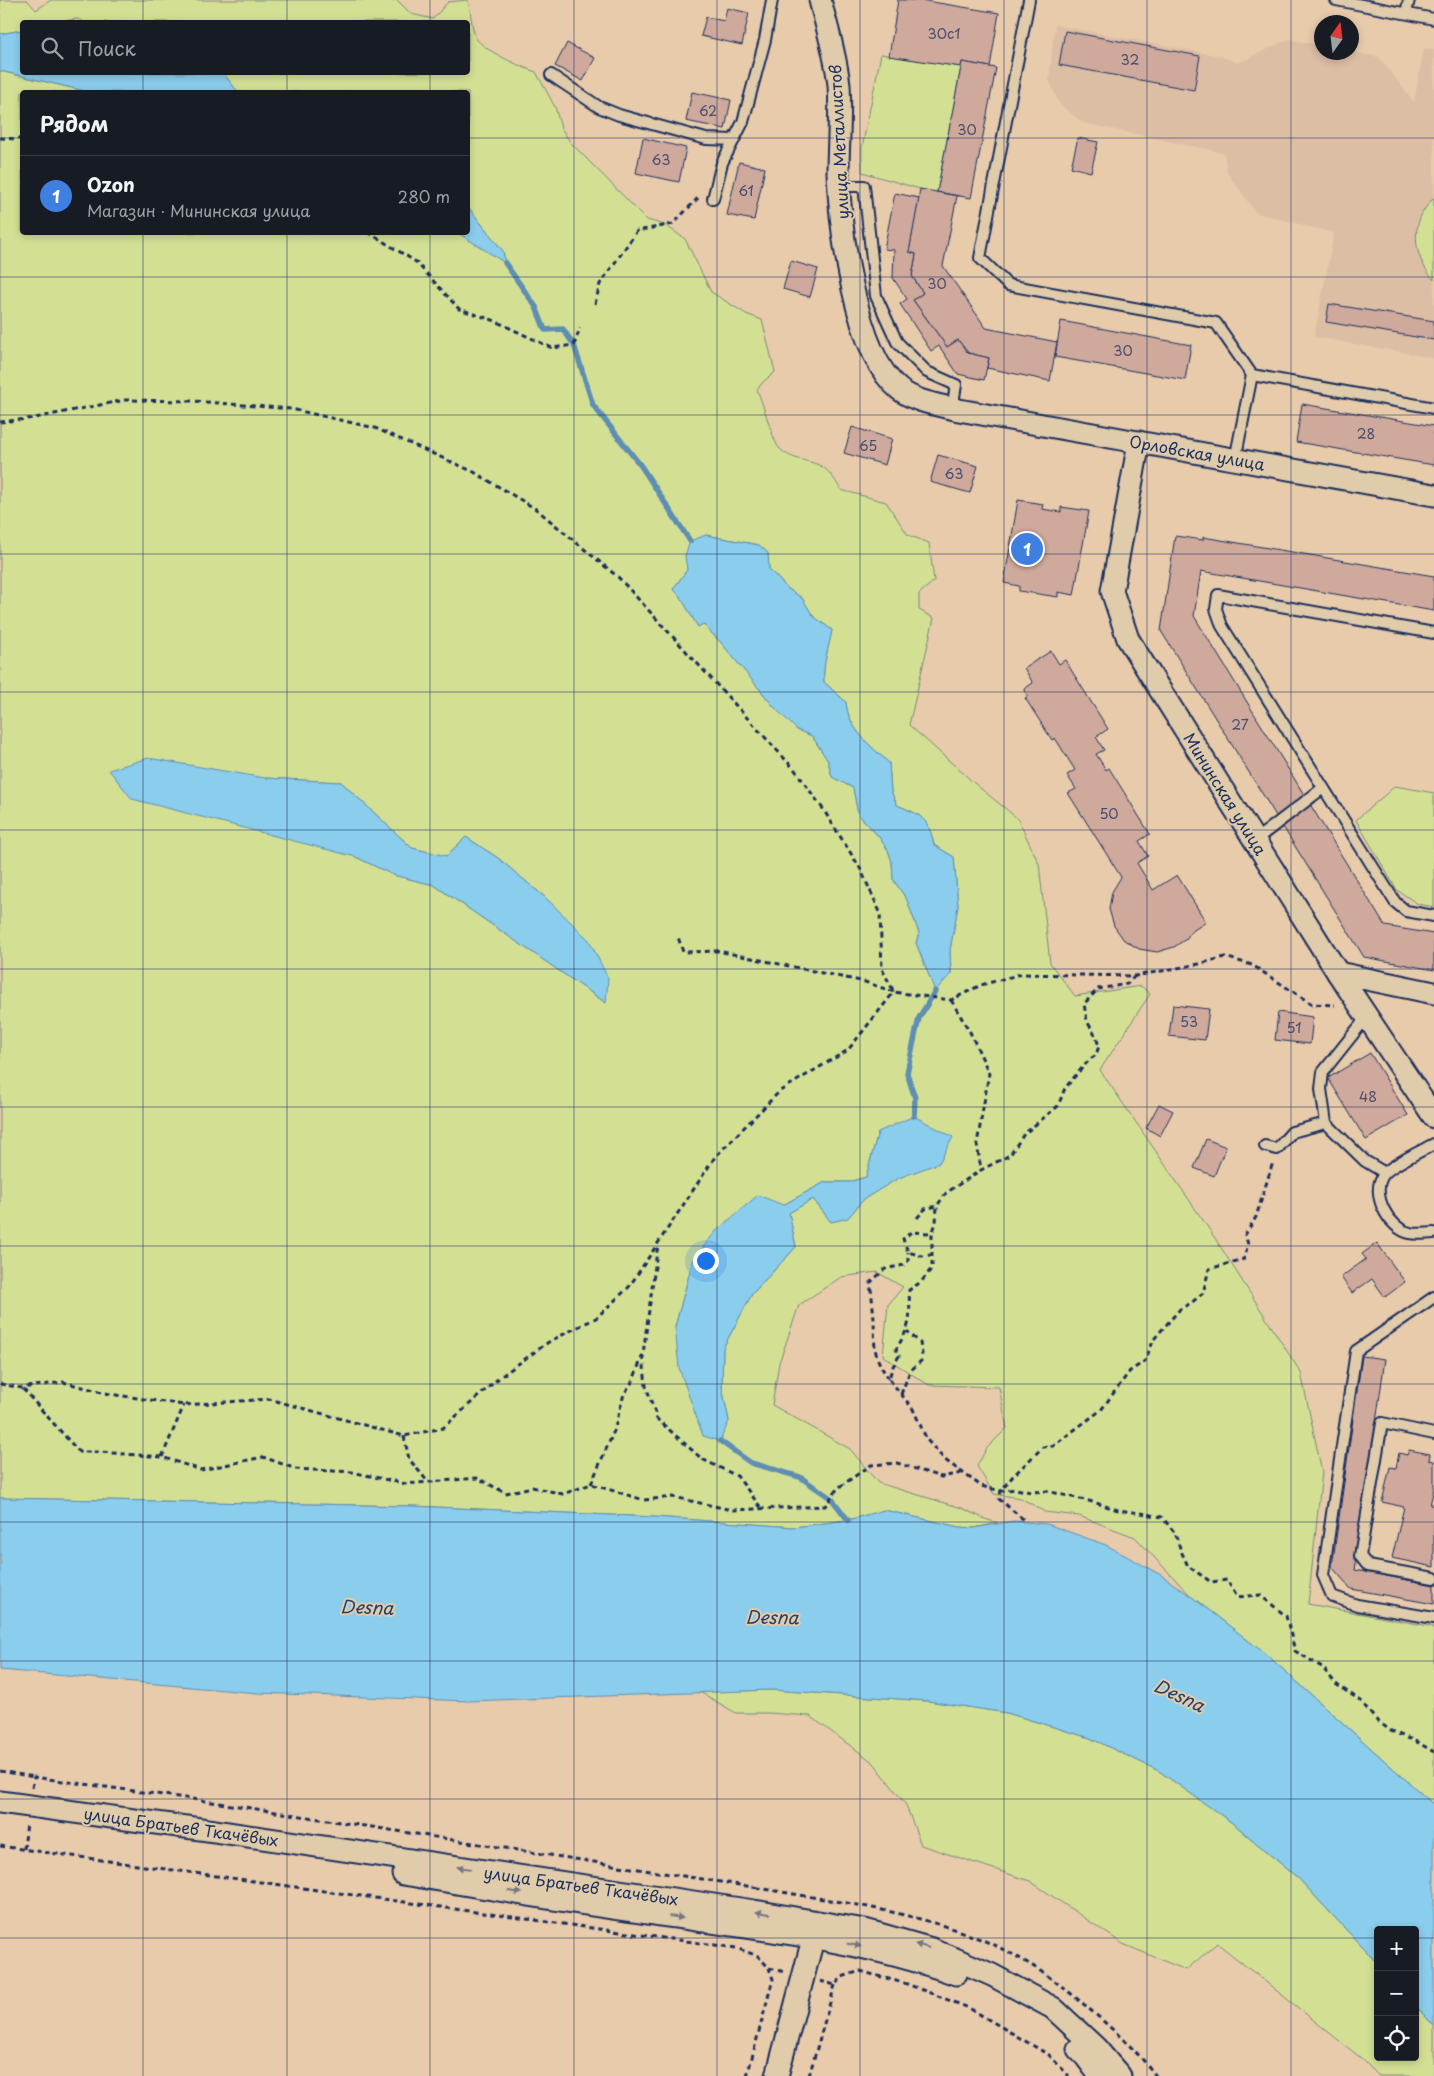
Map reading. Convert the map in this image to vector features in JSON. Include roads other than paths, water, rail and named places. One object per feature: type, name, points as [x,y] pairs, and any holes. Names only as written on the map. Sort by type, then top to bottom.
[{"type":"street","name":"улица Металлистов","points":[[820,0],[835,57],[839,86],[840,186],[846,244],[854,294],[870,347],[882,370],[899,389],[922,401],[956,409]]},
{"type":"street","name":"Орловская улица","points":[[956,409],[1434,495]]},
{"type":"street","name":"Мининская улица","points":[[1138,442],[1112,591],[1128,639],[1338,973],[1434,1117]]},
{"type":"street","points":[[1338,973],[1434,993]]},
{"type":"street","name":"улица Братьев Ткачёвых","points":[[0,1802],[29,1812],[652,1914],[816,1929],[865,1930],[932,1949],[992,1975],[1054,2008],[1096,2048],[1120,2076]]},
{"type":"street","name":"улица Братьев Ткачёвых","points":[[0,1815],[29,1812]]},
{"type":"street","points":[[777,2076],[816,1929]]},
{"type":"street","name":"улица Братьев Ткачёвых","points":[[816,1929],[863,1947],[931,1965],[988,1986],[1045,2019],[1086,2057],[1100,2076]]},
{"type":"lane","points":[[713,199],[722,163],[743,122],[765,40],[772,0]]},
{"type":"lane","points":[[1029,0],[980,258],[1008,285],[1216,323],[1252,375],[1434,408]]},
{"type":"lane","points":[[1336,0],[1434,19]]},
{"type":"lane","points":[[1406,13],[1409,0]]},
{"type":"lane","points":[[551,75],[598,107],[619,115],[706,140],[734,140]]},
{"type":"lane","points":[[840,186],[864,186],[876,296],[897,342],[927,372],[956,384],[956,409]]},
{"type":"lane","points":[[1235,460],[1252,375]]},
{"type":"lane","points":[[1434,633],[1218,595],[1216,609],[1222,626],[1394,902],[1406,911],[1434,916]]},
{"type":"lane","points":[[1254,841],[1323,788]]},
{"type":"lane","points":[[1363,1012],[1323,1072],[1321,1089],[1326,1123],[1365,1161],[1385,1173]]},
{"type":"lane","points":[[1265,1146],[1277,1149],[1292,1132],[1326,1123]]},
{"type":"lane","points":[[1434,1144],[1385,1173],[1379,1183],[1381,1205],[1390,1222],[1410,1234],[1434,1233]]},
{"type":"lane","points":[[1434,1297],[1356,1351],[1323,1575],[1332,1596],[1357,1604],[1434,1618]]},
{"type":"lane","points":[[1434,1434],[1382,1423],[1360,1556],[1368,1566],[1434,1578]]},
{"type":"water","points":[[20,30],[20,75],[225,75],[236,90],[81,90],[0,71],[0,34]]},
{"type":"water","points":[[470,210],[503,251],[505,263],[461,235],[470,235]]},
{"type":"water","points":[[706,535],[759,545],[768,553],[769,569],[787,588],[802,598],[813,616],[832,630],[825,663],[824,682],[846,702],[851,720],[861,736],[889,763],[891,791],[897,805],[923,819],[929,828],[934,845],[954,857],[958,906],[950,950],[951,974],[935,991],[916,943],[919,933],[907,900],[893,879],[892,862],[888,850],[858,814],[853,788],[832,777],[828,761],[812,736],[797,730],[775,708],[723,645],[703,624],[698,627],[680,596],[673,589],[687,570],[685,556],[690,541]]},
{"type":"water","points":[[148,758],[265,778],[341,782],[412,848],[446,856],[466,837],[498,858],[547,899],[589,940],[608,978],[606,1003],[434,885],[393,875],[356,857],[132,799],[109,770]]},
{"type":"water","points":[[914,1116],[953,1137],[939,1163],[899,1178],[864,1199],[848,1218],[831,1222],[813,1199],[789,1213],[796,1247],[752,1294],[723,1348],[722,1387],[729,1421],[720,1441],[703,1436],[679,1368],[675,1327],[693,1260],[716,1231],[758,1195],[783,1205],[825,1182],[849,1182],[866,1177],[878,1132]]},
{"type":"water","name":"Desna","points":[[0,1498],[413,1506],[654,1517],[794,1527],[848,1520],[884,1510],[959,1527],[974,1528],[1014,1521],[1047,1524],[1106,1545],[1161,1575],[1192,1597],[1267,1655],[1434,1805],[1434,2026],[1419,2009],[1419,1926],[1374,1926],[1374,1960],[1299,1879],[1235,1825],[1159,1771],[1090,1738],[1007,1713],[928,1701],[772,1690],[468,1701],[258,1693],[0,1670]]},
{"type":"waterway","points":[[505,263],[536,307],[545,330],[563,329],[574,345],[593,405],[641,466],[690,541]]},
{"type":"waterway","points":[[914,1116],[915,1098],[907,1073],[919,1018],[935,991]]},
{"type":"waterway","points":[[720,1441],[751,1463],[800,1477],[832,1499],[848,1520]]},
{"type":"place","name":"Ozon","points":[[1027,549]]}]
